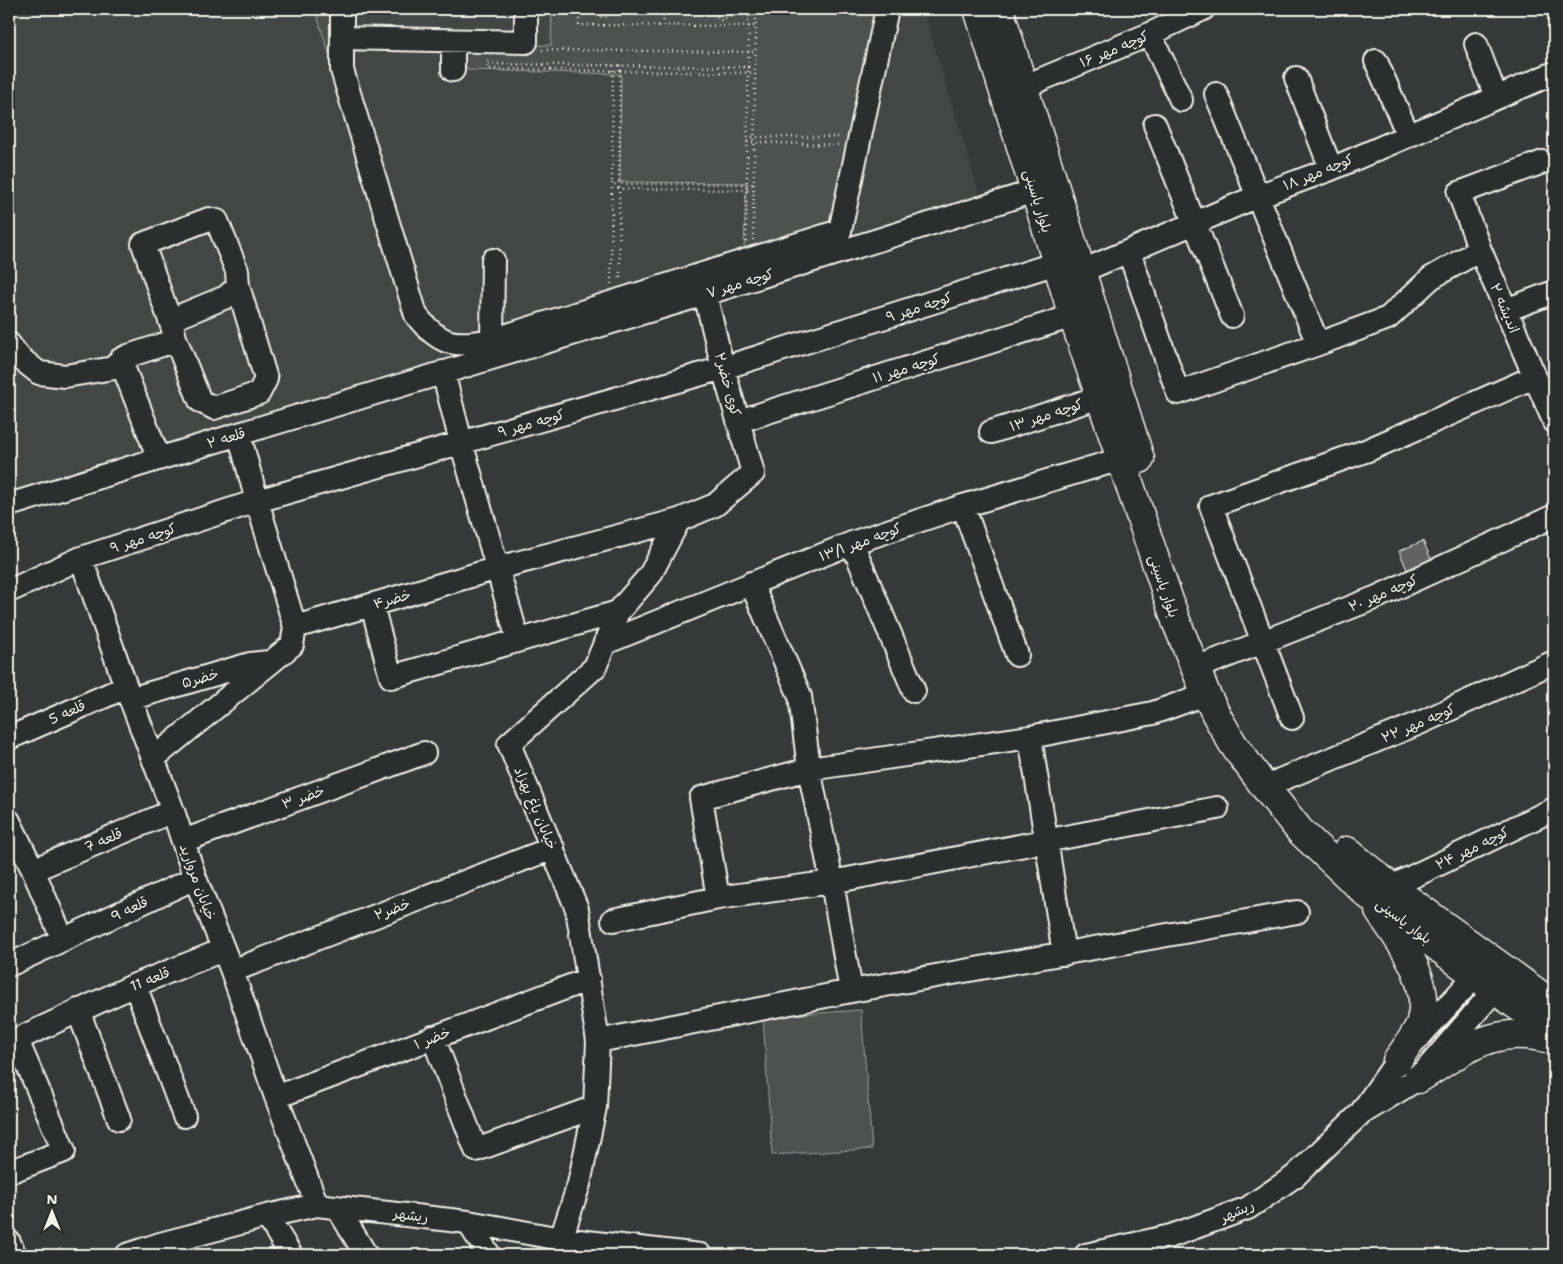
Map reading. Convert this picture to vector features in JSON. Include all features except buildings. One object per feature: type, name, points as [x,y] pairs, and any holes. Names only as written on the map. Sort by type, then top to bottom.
[{"type":"main road","name":"بلوار یاسینی","points":[[978,9],[1035,190],[1069,267],[1190,615],[1219,688],[1236,717],[1280,780],[1304,810],[1352,856],[1379,890]]},
{"type":"main road","name":"بلوار یاسینی","points":[[999,9],[1024,87],[1069,267],[1073,316],[1176,620],[1206,694],[1233,744],[1294,824],[1492,974],[1554,1032]]},
{"type":"main road","points":[[1379,890],[1419,978],[1424,1000],[1421,1023],[1397,1061]]},
{"type":"main road","name":"بلوار یاسینی","points":[[1492,974],[1554,1005]]},
{"type":"main road","points":[[1418,1079],[1466,1049],[1490,1038],[1511,1034],[1540,1036],[1554,1040]]},
{"type":"street","points":[[342,9],[342,70],[416,315],[426,328],[438,338],[455,344],[469,344],[492,340],[840,232],[887,9]]},
{"type":"street","points":[[342,38],[526,42],[526,9]]},
{"type":"street","name":"کوچه مهر ۱۶","points":[[1024,87],[1150,34],[1203,9]]},
{"type":"street","points":[[1150,34],[1181,100]]},
{"type":"street","points":[[453,41],[453,70]]},
{"type":"street","points":[[1476,44],[1496,97]]},
{"type":"street","points":[[1376,61],[1408,135]]},
{"type":"street","name":"کوچه مهر ۱۸","points":[[1069,267],[1129,252],[1258,196],[1331,168],[1496,97],[1554,75]]},
{"type":"street","points":[[1296,78],[1331,168]]},
{"type":"street","points":[[1216,94],[1318,344]]},
{"type":"street","points":[[1156,125],[1232,316]]},
{"type":"street","name":"اندیشه ۲","points":[[1543,162],[1459,193],[1480,250],[1554,422]]},
{"type":"street","name":"کوچه مهر ۷","points":[[443,372],[705,294],[1035,190]]},
{"type":"street","points":[[209,219],[217,221],[236,271],[238,286],[266,379],[259,394],[214,408],[200,401],[172,329],[143,244],[209,219]]},
{"type":"street","points":[[1129,252],[1178,393],[1388,318],[1431,278],[1480,250]]},
{"type":"street","points":[[492,340],[493,260]]},
{"type":"street","name":"کوچه مهر ۹","points":[[9,591],[81,558],[257,501],[724,368],[1069,267]]},
{"type":"street","points":[[172,329],[226,297],[238,286]]},
{"type":"street","points":[[1506,310],[1554,292]]},
{"type":"street","name":"کوی خضر۲","points":[[679,520],[715,505],[754,473],[705,294]]},
{"type":"street","name":"کوچه مهر ۱۱","points":[[739,421],[1073,316]]},
{"type":"street","points":[[114,368],[120,360],[171,342],[172,329]]},
{"type":"street","points":[[9,344],[20,358],[40,373],[65,376],[114,368],[124,369],[159,458]]},
{"type":"street","points":[[443,372],[461,442],[518,640]]},
{"type":"street","name":"قلعه ۲","points":[[9,505],[443,372]]},
{"type":"street","points":[[1292,718],[1211,506],[1368,450],[1534,377]]},
{"type":"street","name":"کوچه مهر ۱۳","points":[[991,432],[1100,397]]},
{"type":"street","points":[[154,758],[292,645],[295,627],[239,434]]},
{"type":"street","name":"کوچه مهر ۱۳/۱","points":[[606,642],[852,543],[963,506],[1121,459]]},
{"type":"street","points":[[963,506],[1016,655]]},
{"type":"street","name":"کوچه مهر ۲۰","points":[[1209,663],[1377,597],[1554,516]]},
{"type":"street","name":"خضر۴","points":[[295,627],[498,568],[679,520]]},
{"type":"street","name":"خیابان باغ بهزاد","points":[[561,1239],[579,1184],[595,1107],[598,1041],[577,910],[509,744],[595,667],[618,612],[650,575],[679,520]]},
{"type":"street","points":[[852,543],[914,691]]},
{"type":"street","name":"خیابان مروارید","points":[[81,558],[128,693],[154,758],[195,878],[232,971],[276,1097],[327,1206],[366,1255]]},
{"type":"street","points":[[751,583],[800,696],[809,769],[832,882],[851,991]]},
{"type":"street","points":[[372,605],[391,677],[618,612]]},
{"type":"street","name":"خضر۵","points":[[128,693],[250,664],[271,662]]},
{"type":"street","name":"کوچه مهر ۲۲","points":[[1280,780],[1422,722],[1554,662]]},
{"type":"street","name":"قلعه 5","points":[[9,738],[128,693]]},
{"type":"street","points":[[718,898],[701,798],[809,769],[1030,737],[1153,713],[1206,694]]},
{"type":"street","points":[[1030,737],[1064,954]]},
{"type":"street","name":"خضر ۳","points":[[182,841],[424,753]]},
{"type":"street","points":[[613,920],[718,898],[832,882],[1216,808]]},
{"type":"street","name":"کوچه مهر ۲۴","points":[[1379,890],[1554,809]]},
{"type":"street","name":"قلعه 7","points":[[33,870],[173,811]]},
{"type":"street","points":[[9,821],[33,870],[63,940]]},
{"type":"street","name":"خضر۲","points":[[232,971],[553,848]]},
{"type":"street","name":"قلعه 9","points":[[9,965],[195,878]]},
{"type":"street","points":[[598,1041],[851,991],[1297,912]]},
{"type":"street","name":"قلعه 11","points":[[13,1042],[135,985],[223,950]]},
{"type":"street","name":"ریشهر","points":[[1086,1255],[1170,1236],[1248,1208],[1295,1176],[1360,1114],[1397,1061],[1492,974]]},
{"type":"street","name":"ریشهر","points":[[1360,1114],[1418,1079],[1492,974]]},
{"type":"street","name":"خضر ۱","points":[[276,1097],[589,979]]},
{"type":"street","points":[[135,985],[184,1116]]},
{"type":"street","points":[[78,1010],[119,1119]]},
{"type":"street","points":[[433,1038],[476,1150],[595,1107]]},
{"type":"street","points":[[9,1172],[64,1151],[13,1042]]},
{"type":"street","name":"ریشهر","points":[[127,1255],[163,1250],[267,1216],[327,1206],[468,1222],[561,1239],[700,1255]]},
{"type":"street","points":[[267,1216],[291,1255]]},
{"type":"street","points":[[468,1222],[488,1255]]},
{"type":"street","points":[[9,1242],[15,1255]]},
{"type":"path","points":[[579,9],[579,25],[756,26]]},
{"type":"path","points":[[588,9],[603,18]]},
{"type":"path","points":[[603,18],[621,9]]},
{"type":"path","points":[[648,9],[663,16]]},
{"type":"path","points":[[663,16],[676,9]]},
{"type":"path","points":[[704,9],[721,20],[722,26]]},
{"type":"path","points":[[721,20],[743,9]]},
{"type":"path","points":[[749,9],[746,184],[749,260]]},
{"type":"path","points":[[749,260],[754,190],[756,9]]},
{"type":"path","points":[[663,16],[664,26]]},
{"type":"path","points":[[603,18],[604,25]]},
{"type":"path","points":[[536,50],[755,52]]},
{"type":"path","points":[[488,64],[755,67]]},
{"type":"path","points":[[613,65],[612,189],[616,301]]},
{"type":"path","points":[[616,301],[620,65]]},
{"type":"path","points":[[488,70],[755,73]]},
{"type":"path","points":[[747,136],[859,141]]},
{"type":"path","points":[[747,142],[859,141]]},
{"type":"path","points":[[612,181],[619,189]]},
{"type":"path","points":[[619,182],[623,184],[754,184]]},
{"type":"path","points":[[612,189],[754,190]]},
{"type":"shaded area","points":[[9,9],[923,9],[980,196],[9,492]]},
{"type":"shaded area","points":[[315,9],[335,9],[335,53],[329,54]]},
{"type":"shaded area","points":[[552,9],[880,9],[833,223],[744,253],[746,183],[620,182],[621,74],[468,70],[464,58],[469,47],[551,45]]},
{"type":"shaded area","points":[[861,1010],[872,1149],[772,1155],[763,1017]]}]
